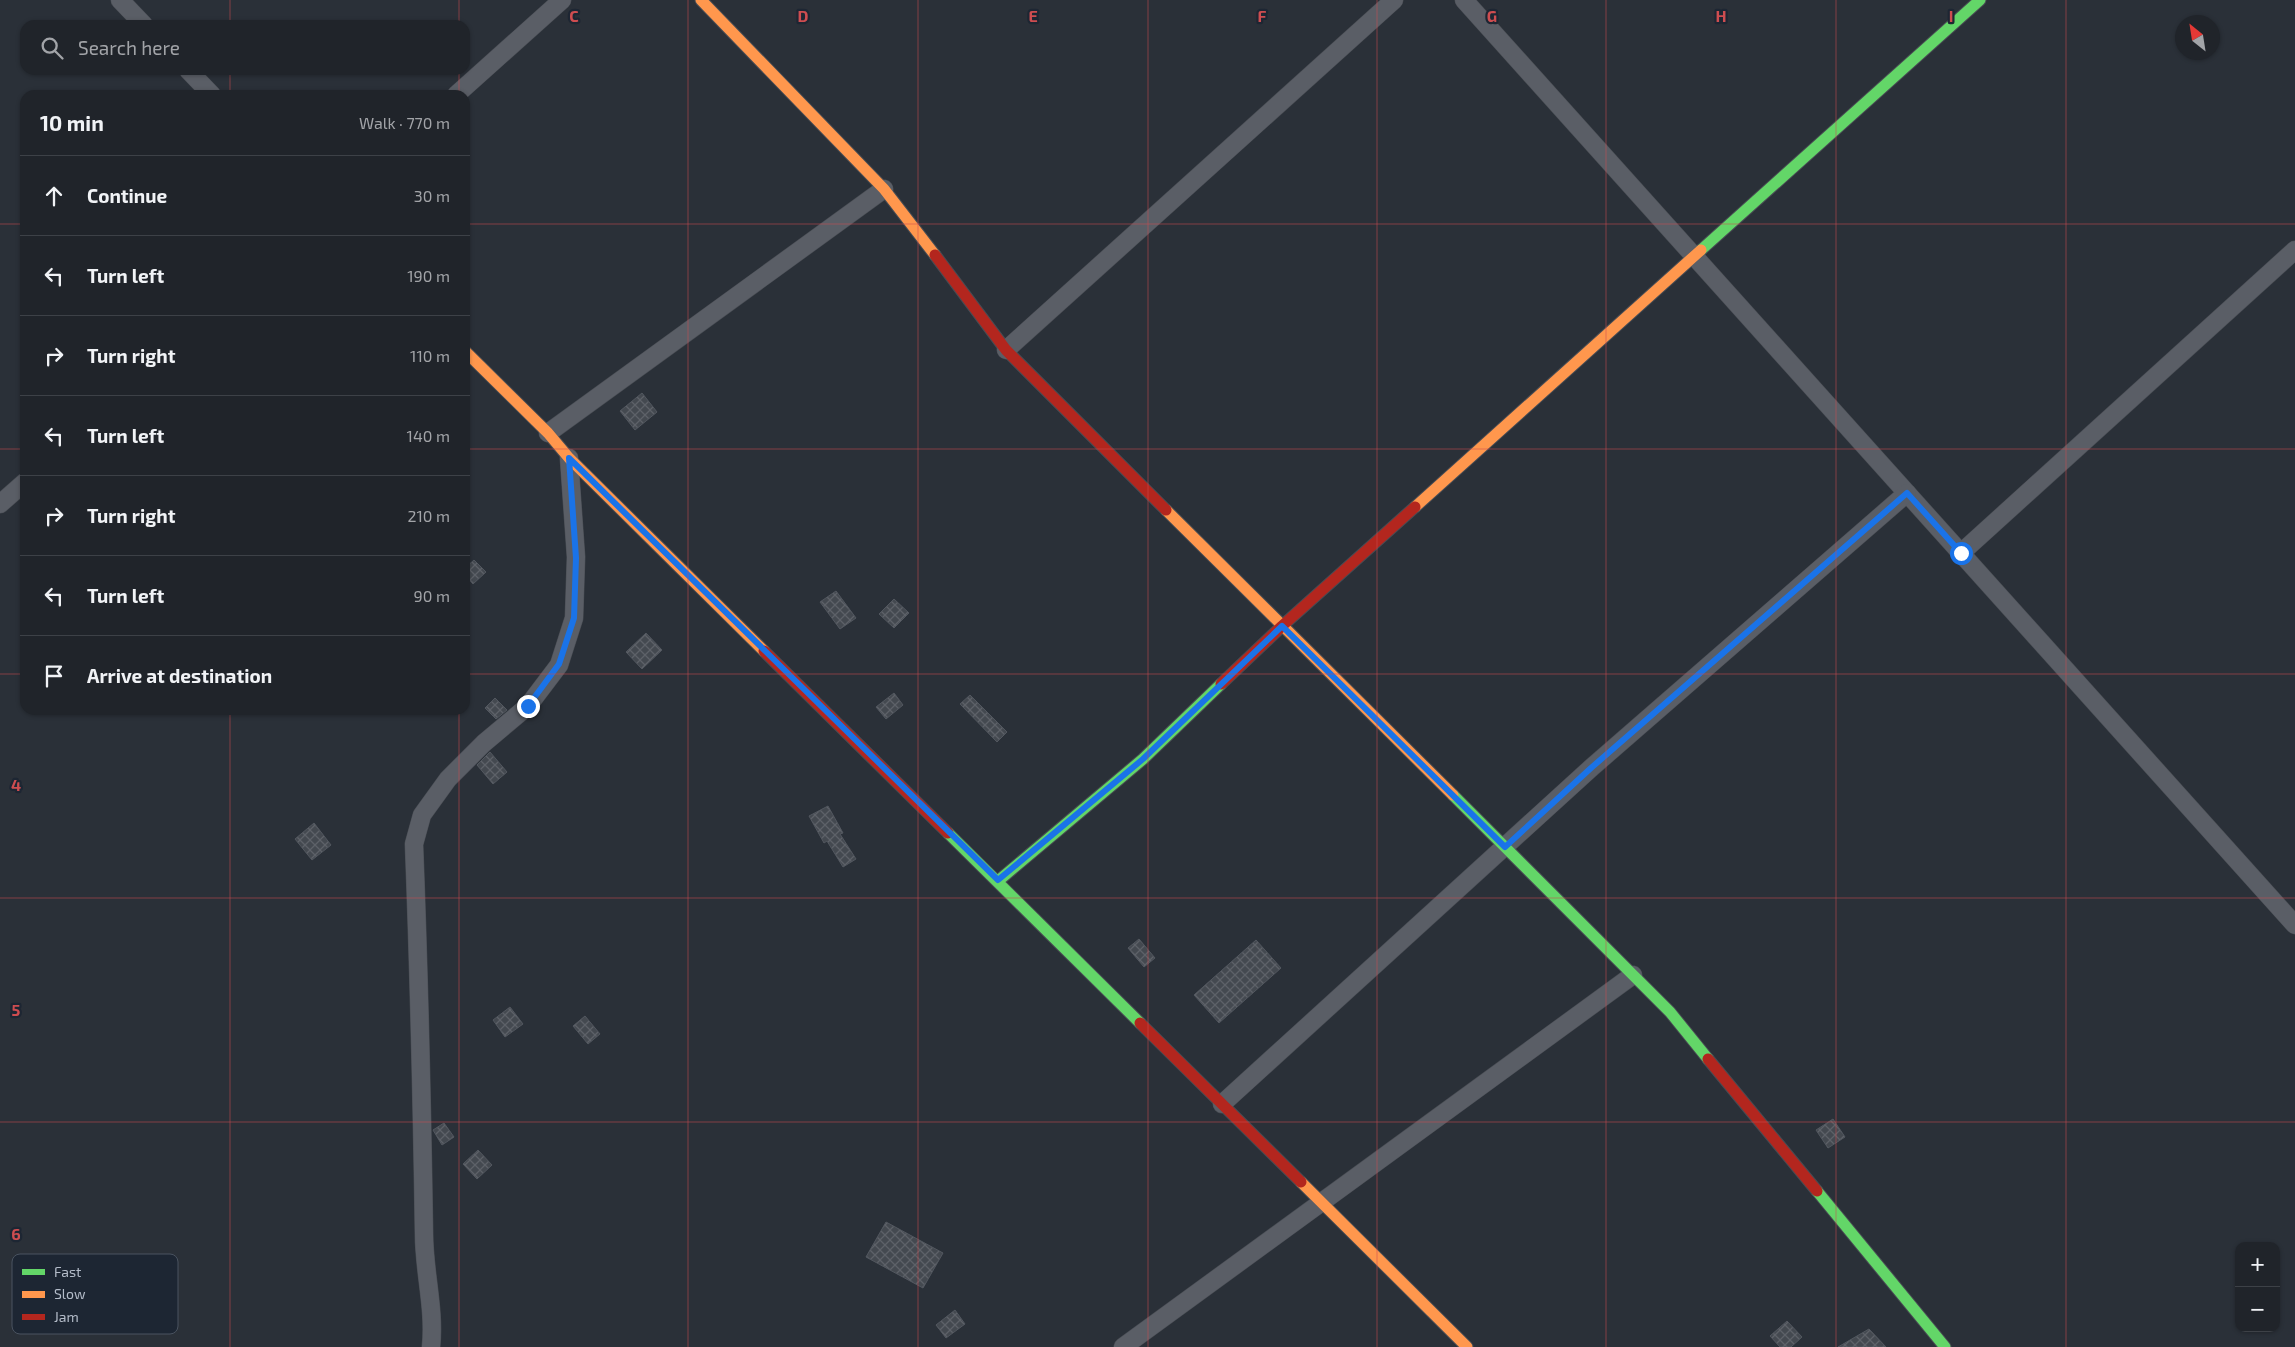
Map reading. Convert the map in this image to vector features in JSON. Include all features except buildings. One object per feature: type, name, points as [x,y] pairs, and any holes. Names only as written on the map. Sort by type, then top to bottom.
[{"type":"street","points":[[120,0],[139,20]]},
{"type":"street","points":[[462,90],[562,0]]},
{"type":"street","points":[[701,0],[884,189],[1006,350],[1670,1012],[1945,1347]]},
{"type":"street","points":[[1006,350],[1394,0]]},
{"type":"street","points":[[1464,0],[2295,926]]},
{"type":"street","points":[[998,880],[1143,759],[1282,626],[1980,0]]},
{"type":"street","points":[[193,75],[207,90]]},
{"type":"street","points":[[548,433],[884,189]]},
{"type":"street","points":[[1961,553],[2295,250]]},
{"type":"street","points":[[470,355],[548,433],[569,458],[998,880],[1466,1347]]},
{"type":"street","points":[[431,1347],[433,1328],[424,1237],[424,1129],[414,844],[422,816],[448,778],[484,743],[528,706],[559,664],[574,618],[576,558],[569,458]]},
{"type":"street","points":[[0,504],[20,486]]},
{"type":"street","points":[[1222,1104],[1599,762],[1907,493]]},
{"type":"street","points":[[1123,1347],[1633,974]]},
{"type":"traffic: fast","points":[[1701,250],[1980,0]]},
{"type":"traffic: fast","points":[[998,881],[1143,759],[1221,684]]},
{"type":"traffic: fast","points":[[1453,795],[1670,1012],[1708,1059]]},
{"type":"traffic: fast","points":[[948,833],[1140,1023]]},
{"type":"traffic: fast","points":[[1817,1191],[1945,1347]]},
{"type":"traffic: slow","points":[[701,0],[884,189],[935,255]]},
{"type":"traffic: slow","points":[[1415,507],[1701,250]]},
{"type":"traffic: slow","points":[[470,356],[548,433],[569,458],[764,651]]},
{"type":"traffic: slow","points":[[1166,510],[1453,795]]},
{"type":"traffic: slow","points":[[1301,1182],[1467,1347]]},
{"type":"traffic: jam","points":[[935,255],[1006,350],[1166,510]]},
{"type":"traffic: jam","points":[[1221,684],[1282,626],[1415,507]]},
{"type":"traffic: jam","points":[[764,651],[948,833]]},
{"type":"traffic: jam","points":[[1140,1023],[1301,1182]]},
{"type":"traffic: jam","points":[[1708,1059],[1817,1191]]},
{"type":"route","points":[[528,706],[559,664],[574,618],[576,558],[569,458],[998,880],[1143,759],[1282,626],[1505,847],[1591,768],[1907,493],[1961,553]]}]
